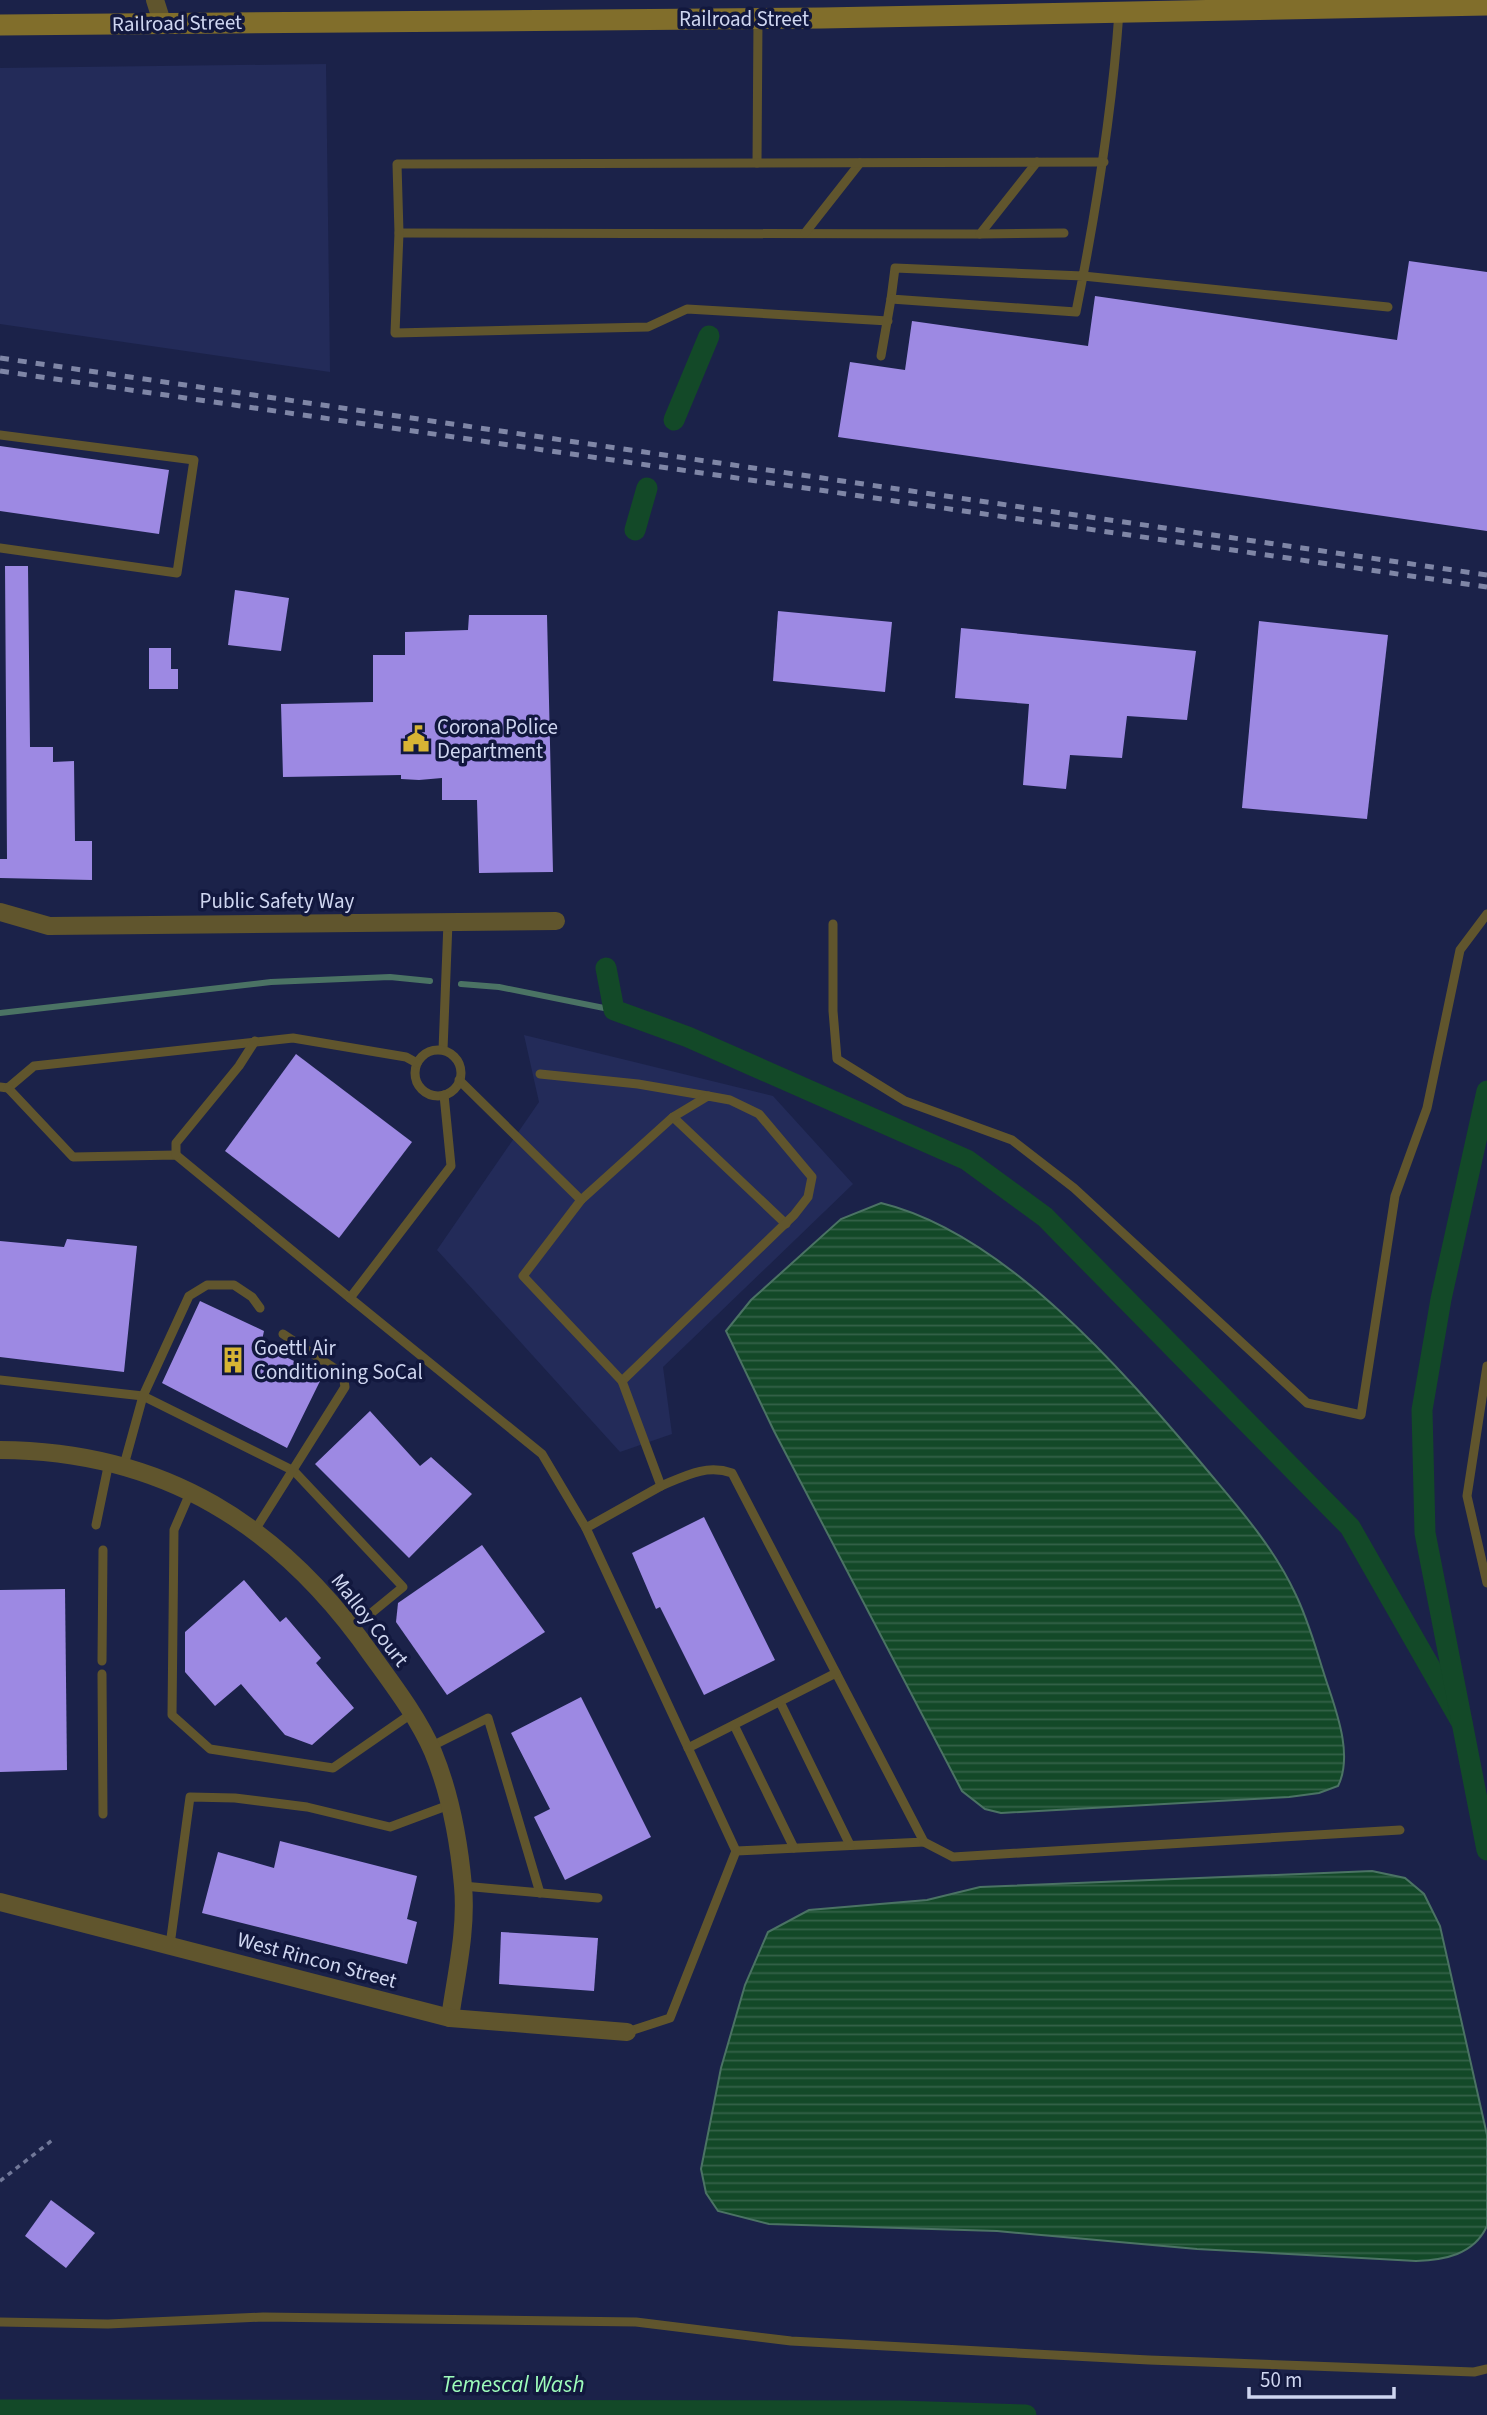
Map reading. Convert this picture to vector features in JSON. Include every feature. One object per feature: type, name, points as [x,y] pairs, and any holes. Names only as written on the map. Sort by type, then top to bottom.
[{"type":"main road","name":"Railroad Street","points":[[0,25],[758,19],[819,9],[1487,5]]},
{"type":"street","points":[[155,0],[162,22]]},
{"type":"street","name":"Public Safety Way","points":[[0,912],[49,926],[556,921]]},
{"type":"street","name":"Malloy Court","points":[[0,1450],[76,1455],[117,1464],[190,1493],[256,1530],[280,1549],[353,1628],[430,1747],[449,1805],[463,1886],[464,1915],[450,2018]]},
{"type":"street","name":"West Rincon Street","points":[[0,1902],[450,2018],[627,2032]]},
{"type":"lane","points":[[891,299],[1076,312],[1104,162],[1118,6]]},
{"type":"lane","points":[[757,163],[758,19]]},
{"type":"lane","points":[[980,234],[1037,162]]},
{"type":"lane","points":[[888,321],[687,309],[648,327],[395,332],[399,233],[397,164],[1104,162]]},
{"type":"lane","points":[[804,233],[860,163]]},
{"type":"lane","points":[[399,233],[1064,233]]},
{"type":"lane","points":[[881,356],[895,268],[1083,276],[1388,307]]},
{"type":"lane","points":[[0,435],[194,460],[177,573],[0,548]]},
{"type":"lane","points":[[833,924],[833,1011],[837,1059],[905,1101],[1012,1140],[1074,1188],[1307,1403],[1362,1415],[1395,1196],[1427,1108],[1460,950],[1487,914]]},
{"type":"lane","points":[[443,1050],[448,922]]},
{"type":"lane","points":[[417,1063],[406,1057],[293,1038],[33,1066],[4,1088],[73,1157],[176,1155],[542,1454],[586,1528],[736,1851],[670,2018],[627,2032]]},
{"type":"lane","points":[[176,1155],[176,1143],[239,1066],[255,1041]]},
{"type":"lane","points":[[443,1050],[460,1065],[459,1080],[444,1095],[423,1090],[415,1077],[417,1063],[428,1052],[443,1050]]},
{"type":"lane","points":[[540,1074],[638,1084],[730,1100],[759,1114],[812,1177],[808,1197],[786,1224],[715,1288],[622,1381]]},
{"type":"lane","points":[[459,1080],[581,1200]]},
{"type":"lane","points":[[350,1298],[451,1166],[444,1095]]},
{"type":"lane","points":[[661,1486],[622,1381],[523,1276],[581,1200],[673,1117],[708,1096]]},
{"type":"lane","points":[[673,1117],[786,1224]]},
{"type":"lane","points":[[96,1525],[143,1396],[189,1296],[207,1285],[234,1285],[252,1297],[260,1308]]},
{"type":"lane","points":[[256,1530],[345,1387],[343,1374],[283,1334]]},
{"type":"lane","points":[[1487,1366],[1468,1496],[1487,1583]]},
{"type":"lane","points":[[0,1380],[143,1396],[294,1471],[402,1587],[353,1628]]},
{"type":"lane","points":[[586,1528],[661,1486],[705,1470],[716,1468],[732,1473],[924,1842]]},
{"type":"lane","points":[[190,1493],[174,1530],[172,1715],[210,1749],[333,1768],[411,1714]]},
{"type":"lane","points":[[102,1661],[103,1550]]},
{"type":"lane","points":[[688,1748],[836,1673]]},
{"type":"lane","points":[[102,1674],[103,1814]]},
{"type":"lane","points":[[780,1702],[850,1845]]},
{"type":"lane","points":[[430,1747],[488,1718],[540,1893]]},
{"type":"lane","points":[[734,1725],[794,1848]]},
{"type":"lane","points":[[170,1945],[190,1797],[235,1798],[307,1807],[390,1827],[449,1805]]},
{"type":"lane","points":[[736,1851],[924,1842],[953,1857],[1400,1830]]},
{"type":"lane","points":[[463,1886],[598,1898]]},
{"type":"lane","points":[[0,2322],[108,2324],[263,2317],[636,2322],[791,2341],[1149,2360],[1474,2372],[1487,2369]]},
{"type":"path","points":[[0,2181],[55,2138]]},
{"type":"shaded area","points":[[326,64],[330,372],[0,324],[0,68]]},
{"type":"shaded area","points":[[524,1035],[773,1096],[853,1184],[663,1367],[672,1434],[620,1452],[437,1250],[539,1102]]},
{"type":"shaded area","points":[[881,1203],[927,1219],[972,1243],[1016,1274],[1058,1310],[1136,1388],[1253,1526],[1286,1575],[1313,1637],[1342,1734],[1344,1761],[1338,1786],[1319,1793],[1289,1797],[1001,1813],[985,1809],[962,1791],[774,1431],[726,1331],[751,1300],[841,1219]]},
{"type":"shaded area","points":[[1372,1871],[1405,1878],[1424,1894],[1440,1926],[1487,2135],[1487,2226],[1466,2250],[1447,2257],[1416,2261],[1197,2249],[997,2231],[769,2224],[718,2211],[706,2193],[701,2169],[721,2068],[745,1985],[768,1932],[809,1910],[927,1900],[980,1887]]},
{"type":"building","points":[[1409,261],[1487,272],[1487,531],[838,437],[850,362],[905,370],[912,321],[1088,346],[1095,296],[1397,340]]},
{"type":"building","points":[[0,446],[169,470],[159,534],[0,511]]},
{"type":"building","points":[[5,566],[28,566],[30,747],[53,747],[53,762],[74,761],[75,841],[92,841],[92,880],[0,878],[0,859],[7,859]]},
{"type":"building","points":[[235,590],[289,598],[281,651],[228,645]]},
{"type":"building","points":[[778,611],[892,622],[885,692],[773,681]]},
{"type":"building","name":"Corona Police Department","points":[[469,615],[547,615],[553,872],[479,873],[477,800],[442,800],[442,778],[401,779],[401,775],[283,777],[281,704],[373,702],[373,655],[405,655],[405,632],[468,630]]},
{"type":"building","points":[[1259,621],[1388,635],[1367,819],[1242,808]]},
{"type":"building","points":[[961,628],[1196,651],[1187,720],[1127,716],[1122,758],[1070,755],[1066,789],[1023,785],[1029,704],[955,698]]},
{"type":"building","points":[[149,648],[171,648],[171,669],[178,669],[178,689],[149,689]]},
{"type":"building","points":[[296,1054],[412,1142],[339,1238],[225,1151]]},
{"type":"building","points":[[67,1239],[137,1246],[124,1372],[0,1357],[0,1241],[64,1247]]},
{"type":"building","name":"Goettl Air Conditioning SoCal","points":[[200,1301],[264,1331],[261,1345],[323,1375],[287,1448],[162,1383]]},
{"type":"building","points":[[370,1411],[420,1466],[431,1457],[472,1494],[409,1558],[315,1464]]},
{"type":"building","points":[[704,1517],[775,1660],[704,1695],[660,1607],[656,1609],[632,1553]]},
{"type":"building","points":[[482,1545],[545,1632],[447,1695],[396,1622],[398,1603]]},
{"type":"building","points":[[244,1580],[280,1622],[286,1617],[321,1658],[316,1663],[354,1708],[312,1745],[285,1735],[241,1684],[215,1706],[185,1672],[185,1632]]},
{"type":"building","points":[[65,1589],[67,1770],[0,1772],[0,1590]]},
{"type":"building","points":[[581,1697],[651,1837],[565,1880],[534,1817],[550,1809],[511,1733]]},
{"type":"building","points":[[280,1841],[417,1876],[407,1919],[417,1922],[407,1964],[202,1913],[218,1852],[274,1868]]},
{"type":"building","points":[[501,1932],[598,1938],[594,1991],[499,1984]]},
{"type":"building","points":[[51,2200],[95,2233],[66,2268],[25,2236]]},
{"type":"waterway","points":[[674,420],[709,336]]},
{"type":"waterway","points":[[635,530],[647,488]]},
{"type":"waterway","points":[[606,968],[614,1010],[688,1037],[967,1160],[1045,1217],[1350,1527],[1462,1723]]},
{"type":"waterway","points":[[0,1013],[271,982],[390,977],[430,981]]},
{"type":"waterway","points":[[461,984],[499,987],[614,1010]]},
{"type":"waterway","points":[[1487,1091],[1441,1299],[1422,1410],[1425,1533],[1487,1850]]},
{"type":"waterway","name":"Temescal Wash","points":[[0,2410],[899,2411],[1026,2415]]},
{"type":"railway","points":[[0,358],[1487,575]]},
{"type":"railway","points":[[0,371],[1487,587]]},
{"type":"place","name":"Corona Police Department","points":[[416,739]]},
{"type":"place","name":"Goettl Air Conditioning SoCal","points":[[233,1360]]}]
